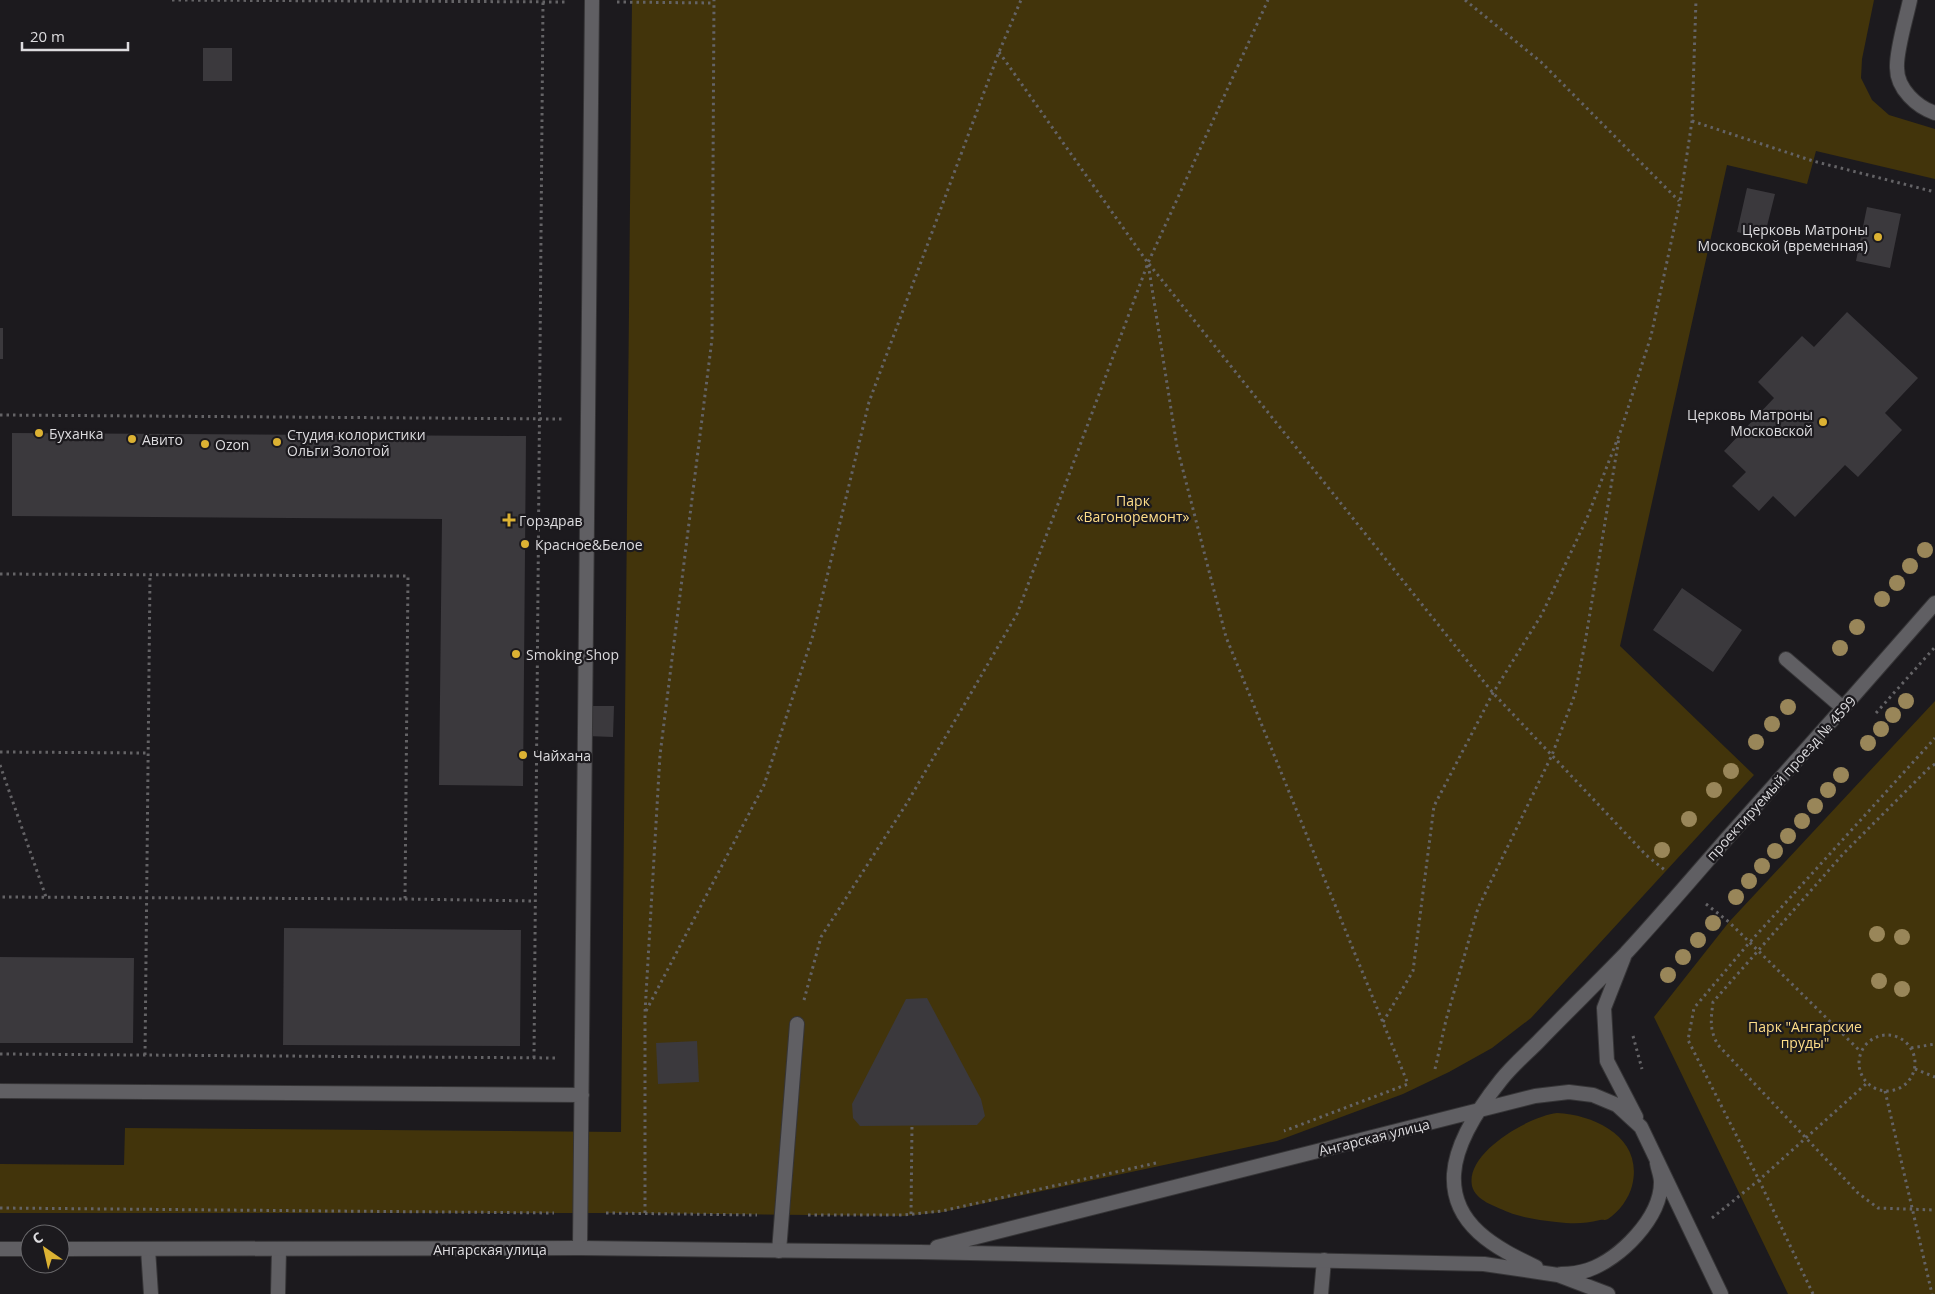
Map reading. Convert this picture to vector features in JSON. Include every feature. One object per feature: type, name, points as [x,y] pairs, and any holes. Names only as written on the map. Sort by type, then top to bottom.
[{"type":"street","points":[[1910,0],[1897,69],[1901,84],[1909,95],[1919,106],[1935,112]]},
{"type":"street","points":[[580,1248],[592,1]]},
{"type":"street","name":"проектируемый проезд № 4599","points":[[1558,1275],[1535,1267],[1497,1246],[1473,1228],[1460,1208],[1454,1188],[1454,1172],[1458,1154],[1467,1132],[1502,1079],[1626,952],[1935,603]]},
{"type":"street","points":[[1786,659],[1844,708]]},
{"type":"street","name":"проектируемый проезд № 4599","points":[[1626,952],[1604,1008],[1607,1061],[1640,1127]]},
{"type":"street","points":[[779,1251],[797,1024]]},
{"type":"street","points":[[0,1090],[582,1094]]},
{"type":"street","name":"Ангарская улица","points":[[920,1252],[1535,1096],[1569,1092],[1593,1095],[1618,1105],[1640,1127],[1722,1294]]},
{"type":"street","points":[[1558,1275],[1588,1270],[1601,1264],[1630,1242],[1640,1231],[1656,1207],[1660,1194],[1661,1180],[1657,1163]]},
{"type":"street","name":"Ангарская улица","points":[[70,1249],[580,1248],[920,1252],[1484,1264],[1558,1275],[1608,1294]]},
{"type":"street","points":[[0,1249],[20,1249]]},
{"type":"street","points":[[148,1249],[151,1294]]},
{"type":"street","points":[[278,1294],[279,1250]]},
{"type":"street","points":[[1321,1294],[1324,1260]]},
{"type":"path","points":[[172,0],[714,1],[712,339],[660,755],[645,1012],[645,1213]]},
{"type":"path","points":[[645,1012],[764,785],[813,634],[869,402],[999,52],[1022,0]]},
{"type":"path","points":[[797,1024],[821,937],[907,803],[1017,614],[1148,263],[1268,0]]},
{"type":"path","points":[[1465,0],[1540,62],[1680,201]]},
{"type":"path","points":[[1383,1022],[1413,971],[1434,806],[1493,693],[1542,614],[1587,518],[1621,430],[1651,336],[1680,201],[1692,121],[1696,0]]},
{"type":"path","points":[[534,1058],[543,2]]},
{"type":"path","points":[[999,52],[1148,263],[1493,693],[1646,855],[1670,874]]},
{"type":"path","points":[[1692,121],[1813,161],[1935,192]]},
{"type":"path","points":[[1148,263],[1177,447],[1226,637],[1408,1084],[1282,1131]]},
{"type":"path","points":[[0,415],[588,419]]},
{"type":"path","points":[[1435,1069],[1446,1020],[1478,908],[1552,755],[1575,694],[1621,430]]},
{"type":"path","points":[[0,574],[408,576],[405,899]]},
{"type":"path","points":[[145,1055],[150,575]]},
{"type":"path","points":[[1813,1294],[1759,1180],[1688,1040],[1694,1008],[1749,943],[1935,738]]},
{"type":"path","points":[[0,752],[148,753]]},
{"type":"path","points":[[1935,764],[1843,854],[1713,1002],[1711,1021],[1712,1034],[1718,1045],[1858,1193],[1878,1208],[1935,1210]]},
{"type":"path","points":[[0,765],[46,897]]},
{"type":"path","points":[[0,897],[535,901]]},
{"type":"path","points":[[1700,911],[1706,904],[1729,922],[1861,1052]]},
{"type":"path","points":[[1632,1031],[1644,1075]]},
{"type":"path","points":[[1894,1036],[1904,1041],[1911,1048],[1915,1069],[1911,1078],[1904,1086],[1895,1090],[1885,1091],[1878,1090],[1867,1083],[1860,1069],[1861,1052],[1867,1044],[1875,1038],[1894,1036]]},
{"type":"path","points":[[1911,1048],[1935,1044]]},
{"type":"path","points":[[0,1054],[582,1058]]},
{"type":"path","points":[[1915,1069],[1935,1077]]},
{"type":"path","points":[[1712,1218],[1759,1180],[1867,1083]]},
{"type":"path","points":[[1885,1091],[1932,1294]]},
{"type":"path","points":[[911,1214],[912,1125]]},
{"type":"path","points":[[0,1208],[782,1215],[911,1214],[942,1211],[1164,1161]]},
{"type":"path","points":[[1708,1209],[1715,1226]]},
{"type":"green space","name":"Парк «Вагоноремонт»","points":[[632,0],[1874,0],[1862,59],[1861,78],[1872,100],[1889,115],[1935,129],[1935,179],[1816,151],[1807,184],[1727,165],[1620,646],[1754,775],[1531,1018],[1492,1048],[1449,1072],[1403,1094],[1277,1141],[943,1212],[904,1216],[619,1213],[0,1213],[0,1164],[124,1165],[125,1128],[621,1132]]},
{"type":"green space","name":"Парк \"Ангарские пруды\"","points":[[1935,701],[1935,1294],[1788,1294],[1654,1017],[1729,922]]},
{"type":"green space","points":[[1557,1113],[1587,1119],[1601,1125],[1614,1133],[1624,1143],[1631,1155],[1634,1169],[1631,1191],[1620,1209],[1608,1219],[1573,1223],[1525,1217],[1508,1212],[1487,1202],[1477,1196],[1474,1191],[1472,1186],[1473,1173],[1479,1161],[1489,1149],[1516,1128]]},
{"type":"building","points":[[203,48],[232,48],[232,81],[203,81]]},
{"type":"building","points":[[1747,188],[1775,194],[1764,238],[1737,232]]},
{"type":"building","name":"Церковь Матроны Московской (временная)","points":[[1867,207],[1901,214],[1890,268],[1856,261]]},
{"type":"building","name":"Церковь Матроны Московской","points":[[1847,312],[1918,378],[1885,413],[1902,430],[1858,477],[1845,465],[1795,517],[1773,496],[1759,511],[1732,486],[1746,472],[1724,451],[1774,398],[1758,382],[1802,336],[1814,347]]},
{"type":"building","points":[[0,328],[3,328],[3,359],[0,359]]},
{"type":"building","points":[[12,433],[526,436],[523,786],[439,785],[442,519],[12,516]]},
{"type":"building","points":[[1682,588],[1742,630],[1713,672],[1653,630]]},
{"type":"building","points":[[588,706],[614,706],[613,737],[587,736]]},
{"type":"building","points":[[284,928],[521,930],[520,1046],[283,1045]]},
{"type":"building","points":[[0,957],[134,958],[133,1043],[0,1043]]},
{"type":"building","points":[[927,998],[981,1099],[985,1116],[977,1125],[860,1126],[853,1118],[852,1104],[906,999]]},
{"type":"building","points":[[697,1041],[699,1082],[658,1084],[656,1043]]},
{"type":"place","name":"Церковь Матроны Московской (временная)","points":[[1878,237]]},
{"type":"place","name":"Церковь Матроны Московской","points":[[1823,422]]},
{"type":"place","name":"Буханка","points":[[39,433]]},
{"type":"place","name":"Авито","points":[[132,439]]},
{"type":"place","name":"Студия колористики Ольги Золотой","points":[[277,442]]},
{"type":"place","name":"Ozon","points":[[205,444]]},
{"type":"place","name":"Горздрав","points":[[509,520]]},
{"type":"place","name":"Красное&Белое","points":[[525,544]]},
{"type":"place","name":"Smoking Shop","points":[[516,654]]},
{"type":"place","name":"Чайхана","points":[[523,755]]}]
